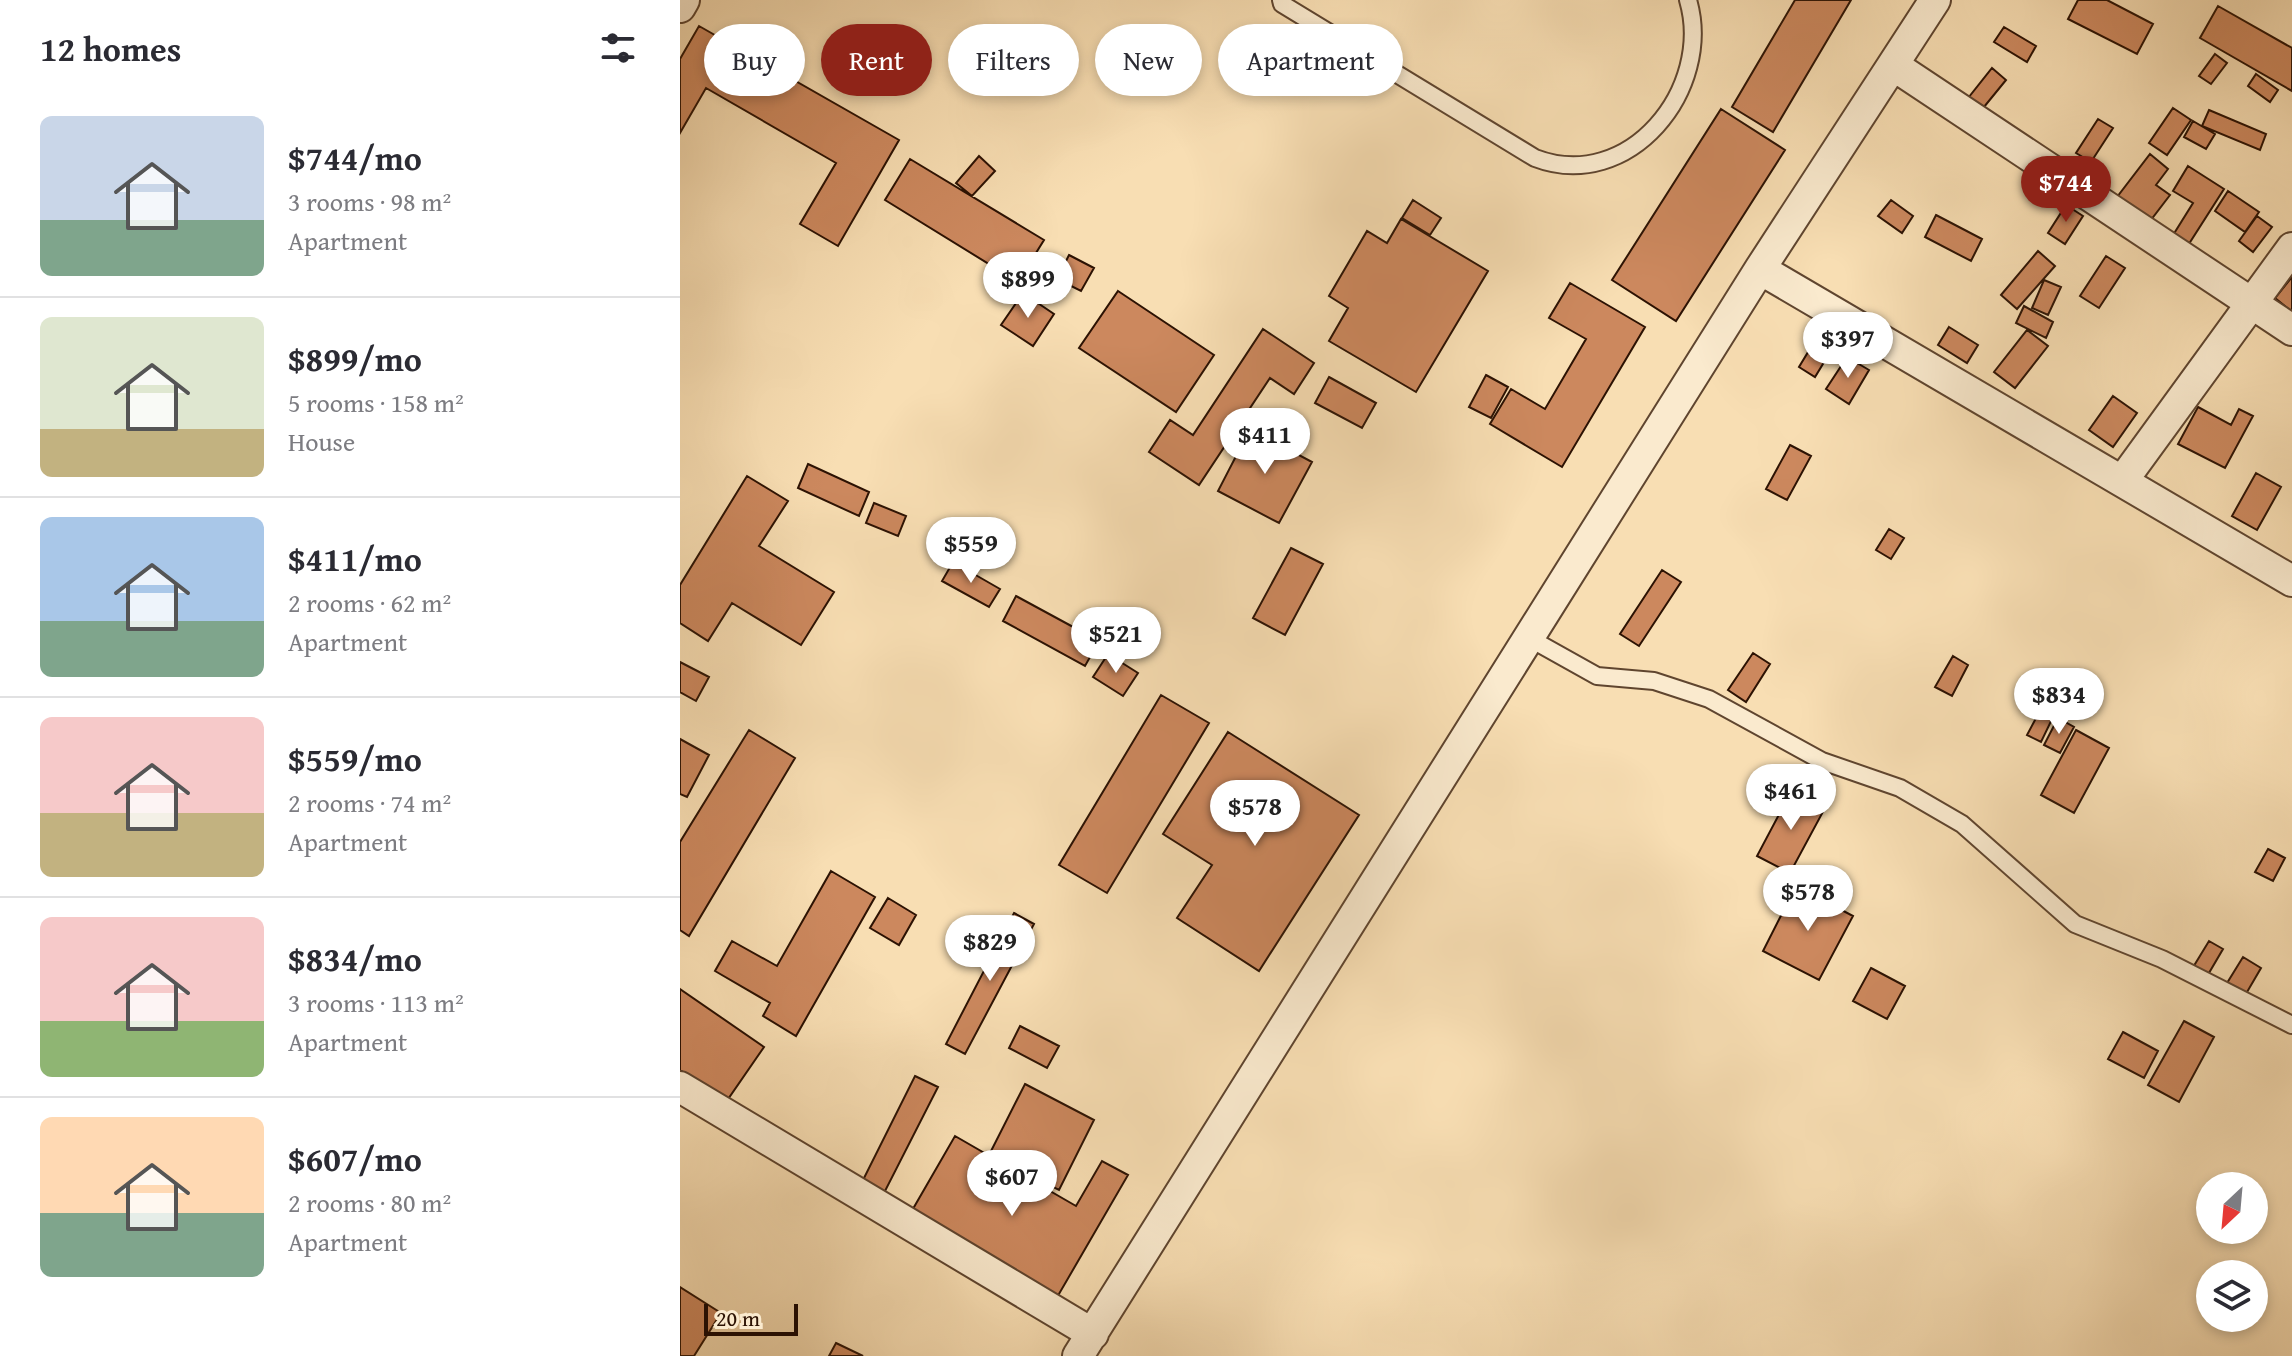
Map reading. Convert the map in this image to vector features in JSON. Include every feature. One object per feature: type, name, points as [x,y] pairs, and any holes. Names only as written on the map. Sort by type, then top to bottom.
[{"type":"street","points":[[680,7],[684,0]]},
{"type":"street","points":[[680,1087],[1085,1345],[1760,269],[1935,0]]},
{"type":"street","points":[[1893,65],[2292,330]]},
{"type":"street","points":[[2123,480],[2292,248]]},
{"type":"street","points":[[1760,269],[2292,581]]},
{"type":"lane","points":[[1279,1],[1535,158],[1557,167],[1579,168],[1599,164],[1635,145],[1652,131],[1678,94],[1692,51],[1694,22],[1688,0]]},
{"type":"lane","points":[[1529,638],[1597,676],[1654,681],[1709,699],[1822,761],[1900,788],[1962,824],[2075,924],[2162,959],[2292,1025]]},
{"type":"building","points":[[1795,0],[1851,0],[1773,132],[1732,107]]},
{"type":"building","points":[[2078,0],[2107,0],[2153,24],[2137,54],[2068,19]]},
{"type":"building","points":[[2218,6],[2292,48],[2292,91],[2200,38]]},
{"type":"building","points":[[699,26],[704,29],[704,91],[680,133],[680,59]]},
{"type":"building","points":[[2004,27],[2036,46],[2027,62],[1994,42]]},
{"type":"building","points":[[2215,54],[2227,63],[2211,84],[2199,76]]},
{"type":"building","points":[[1992,68],[2006,80],[1975,118],[1961,107]]},
{"type":"building","points":[[2256,74],[2278,90],[2270,102],[2248,86]]},
{"type":"building","points":[[805,86],[899,140],[838,246],[800,224],[836,163],[720,96],[805,96]]},
{"type":"building","points":[[2173,108],[2191,120],[2167,155],[2149,143]]},
{"type":"building","points":[[1721,109],[1785,150],[1676,321],[1612,280]]},
{"type":"building","points":[[2209,110],[2266,134],[2260,150],[2202,126]]},
{"type":"building","points":[[2098,119],[2113,128],[2091,162],[2076,153]]},
{"type":"building","points":[[2193,121],[2215,134],[2206,149],[2184,137]]},
{"type":"building","points":[[2150,154],[2168,169],[2156,185],[2170,195],[2147,225],[2114,201]]},
{"type":"building","points":[[979,156],[995,171],[972,196],[956,183]]},
{"type":"building","points":[[910,159],[1044,240],[1018,282],[885,200]]},
{"type":"building","points":[[2188,166],[2224,189],[2185,250],[2170,240],[2193,203],[2173,191]]},
{"type":"building","points":[[2228,191],[2259,212],[2245,232],[2215,211]]},
{"type":"building","points":[[1413,200],[1441,218],[1430,235],[1402,218]]},
{"type":"building","points":[[1891,200],[1913,216],[1902,233],[1878,216]]},
{"type":"building","points":[[2066,205],[2083,216],[2065,244],[2048,233]]},
{"type":"building","points":[[1936,215],[1982,239],[1971,261],[1925,237]]},
{"type":"building","points":[[2257,216],[2272,227],[2253,252],[2239,241]]},
{"type":"building","points":[[1401,219],[1488,271],[1416,392],[1329,341],[1348,308],[1329,296],[1367,231],[1387,243]]},
{"type":"building","points":[[2038,251],[2055,266],[2017,309],[2001,295]]},
{"type":"building","points":[[1069,255],[1094,268],[1081,291],[1057,279]]},
{"type":"building","points":[[2106,256],[2125,268],[2099,308],[2080,296]]},
{"type":"building","points":[[2292,277],[2292,310],[2291,311],[2275,298]]},
{"type":"building","points":[[2044,280],[2061,287],[2048,315],[2032,308]]},
{"type":"building","points":[[1570,283],[1645,327],[1562,467],[1490,424],[1511,389],[1545,409],[1586,339],[1549,318]]},
{"type":"building","points":[[1118,291],[1214,355],[1176,412],[1079,348]]},
{"type":"building","points":[[1023,293],[1054,314],[1033,346],[1001,325]]},
{"type":"building","points":[[2024,306],[2053,322],[2046,338],[2016,323]]},
{"type":"building","points":[[1949,327],[1978,345],[1967,363],[1938,345]]},
{"type":"building","points":[[1263,329],[1314,363],[1294,394],[1270,378],[1199,485],[1149,452],[1170,420],[1193,435]]},
{"type":"building","points":[[2027,330],[2048,346],[2015,388],[1994,372]]},
{"type":"building","points":[[1816,339],[1832,349],[1815,377],[1799,367]]},
{"type":"building","points":[[1847,357],[1869,370],[1849,404],[1826,389]]},
{"type":"building","points":[[1486,375],[1508,387],[1491,418],[1469,407]]},
{"type":"building","points":[[1329,377],[1376,403],[1362,428],[1315,403]]},
{"type":"building","points":[[2113,396],[2137,413],[2113,447],[2089,430]]},
{"type":"building","points":[[2198,407],[2231,425],[2239,409],[2253,416],[2225,468],[2178,444]]},
{"type":"building","points":[[1250,429],[1312,462],[1279,523],[1218,491]]},
{"type":"building","points":[[1790,445],[1811,456],[1787,500],[1766,489]]},
{"type":"building","points":[[808,464],[869,492],[859,516],[798,488]]},
{"type":"building","points":[[2256,473],[2281,487],[2257,530],[2232,516]]},
{"type":"building","points":[[747,476],[788,501],[759,546],[834,592],[801,645],[732,603],[708,641],[680,623],[680,585]]},
{"type":"building","points":[[874,503],[906,516],[898,536],[866,523]]},
{"type":"building","points":[[1889,529],[1904,538],[1891,559],[1876,550]]},
{"type":"building","points":[[1291,548],[1323,564],[1285,635],[1253,618]]},
{"type":"building","points":[[953,562],[1000,589],[989,607],[942,581]]},
{"type":"building","points":[[1662,570],[1681,582],[1639,646],[1620,634]]},
{"type":"building","points":[[1016,596],[1099,641],[1085,666],[1003,621]]},
{"type":"building","points":[[1753,653],[1770,664],[1746,702],[1728,690]]},
{"type":"building","points":[[1108,654],[1138,673],[1123,696],[1093,677]]},
{"type":"building","points":[[1953,656],[1968,665],[1952,696],[1935,687]]},
{"type":"building","points":[[680,662],[709,677],[696,701],[680,692]]},
{"type":"building","points":[[1161,695],[1209,723],[1107,893],[1059,865]]},
{"type":"building","points":[[2042,707],[2055,713],[2041,742],[2027,735]]},
{"type":"building","points":[[2058,718],[2074,727],[2060,753],[2044,745]]},
{"type":"building","points":[[749,730],[795,758],[689,936],[680,930],[680,842]]},
{"type":"building","points":[[2076,730],[2109,748],[2074,813],[2041,795]]},
{"type":"building","points":[[1228,732],[1359,815],[1259,971],[1177,918],[1212,865],[1163,834]]},
{"type":"building","points":[[680,739],[709,755],[687,797],[680,794]]},
{"type":"building","points":[[1792,790],[1825,808],[1790,873],[1757,856]]},
{"type":"building","points":[[2268,849],[2285,858],[2273,881],[2255,872]]},
{"type":"building","points":[[831,871],[875,897],[796,1036],[763,1016],[770,1003],[715,971],[732,941],[777,966]]},
{"type":"building","points":[[1796,886],[1853,916],[1819,980],[1763,951]]},
{"type":"building","points":[[888,898],[916,915],[899,945],[870,928]]},
{"type":"building","points":[[1014,913],[1034,924],[965,1054],[946,1044]]},
{"type":"building","points":[[2209,941],[2223,949],[2206,978],[2192,969]]},
{"type":"building","points":[[2243,957],[2261,968],[2243,999],[2224,988]]},
{"type":"building","points":[[1871,968],[1905,986],[1887,1019],[1853,1001]]},
{"type":"building","points":[[680,989],[764,1047],[726,1102],[680,1070]]},
{"type":"building","points":[[2184,1021],[2214,1037],[2179,1102],[2148,1085]]},
{"type":"building","points":[[1020,1026],[1059,1046],[1047,1068],[1009,1048]]},
{"type":"building","points":[[2123,1032],[2158,1051],[2144,1078],[2108,1059]]},
{"type":"building","points":[[915,1076],[938,1087],[883,1195],[861,1184]]},
{"type":"building","points":[[1025,1084],[1094,1120],[1059,1190],[989,1155]]},
{"type":"building","points":[[955,1136],[1076,1206],[1102,1161],[1128,1175],[1052,1306],[906,1221]]},
{"type":"building","points":[[680,1287],[721,1313],[694,1356],[680,1356]]},
{"type":"building","points":[[836,1343],[863,1356],[829,1356]]}]
